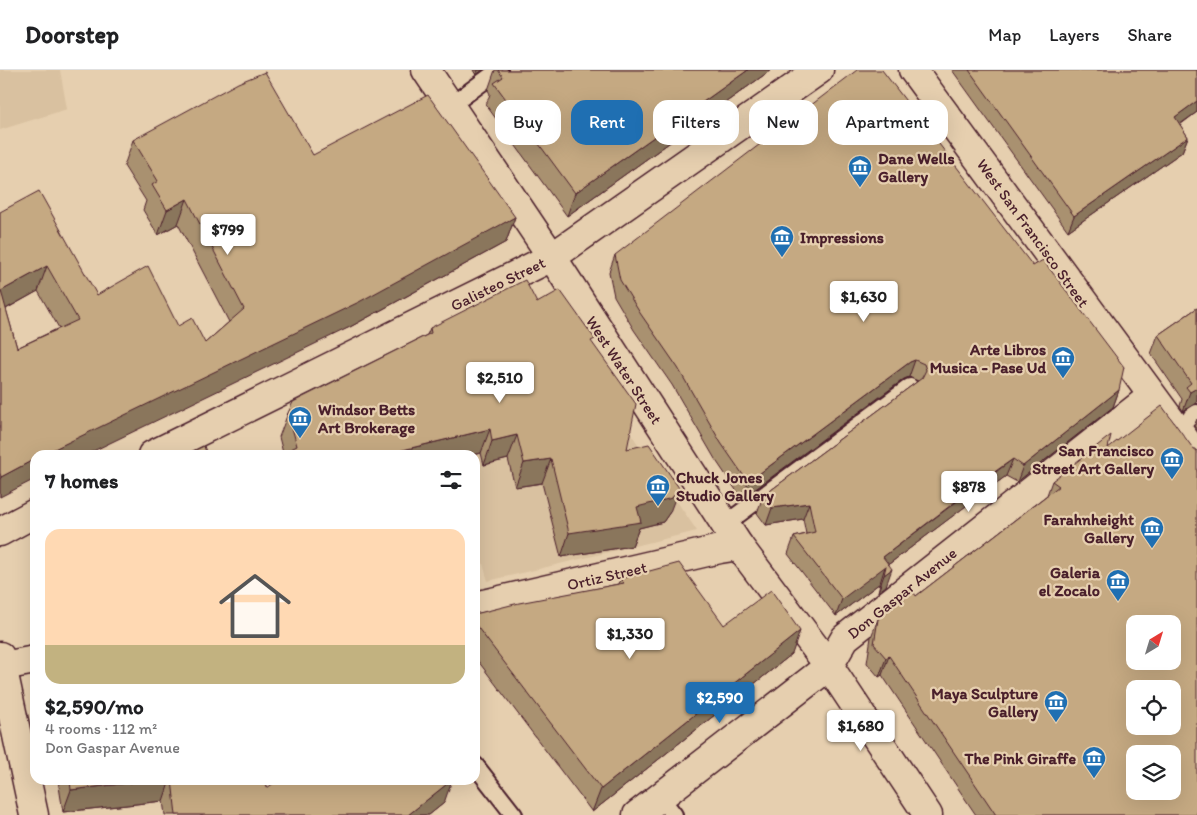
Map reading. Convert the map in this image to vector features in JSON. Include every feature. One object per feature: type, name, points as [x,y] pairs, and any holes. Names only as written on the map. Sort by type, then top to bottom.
[{"type":"street","name":"West Water Street","points":[[426,70],[552,258],[732,536],[829,666],[928,815]]},
{"type":"street","name":"Galisteo Street","points":[[162,450],[552,258],[819,70]]},
{"type":"street","name":"West San Francisco Street","points":[[914,70],[1197,456]]},
{"type":"street","name":"Don Gaspar Avenue","points":[[637,815],[667,806],[829,666],[845,638],[1152,396]]},
{"type":"street","points":[[0,532],[30,515]]},
{"type":"street","name":"Ortiz Street","points":[[480,605],[720,549],[732,536]]},
{"type":"street","points":[[30,660],[1,661],[34,815]]},
{"type":"lane","points":[[450,106],[499,70]]},
{"type":"lane","points":[[732,536],[910,387]]},
{"type":"lane","points":[[480,771],[514,815]]},
{"type":"shaded area","points":[[0,70],[60,70],[67,109],[0,130]]},
{"type":"shaded area","points":[[585,366],[697,531],[488,581],[480,554],[480,450],[459,450]]},
{"type":"building","points":[[498,70],[748,70],[706,100],[653,100],[653,138],[643,145],[643,100],[571,100],[571,145],[643,145],[575,193],[540,145],[561,145],[561,100],[507,100],[494,83],[503,77]]},
{"type":"building","points":[[857,70],[882,70],[905,100],[828,100],[828,145],[940,145],[1033,266],[1043,260],[1124,367],[1119,390],[1023,466],[1013,459],[993,473],[883,557],[892,569],[884,575],[886,566],[842,599],[794,537],[815,532],[809,503],[772,508],[763,496],[922,378],[926,370],[924,364],[915,360],[910,362],[748,482],[721,443],[678,368],[620,280],[615,255],[759,145],[818,145],[818,100]]},
{"type":"building","points":[[969,70],[1197,70],[1197,101],[1175,117],[1188,137],[1074,216]]},
{"type":"building","points":[[265,72],[313,155],[428,95],[515,217],[359,302],[52,450],[30,450],[30,462],[1,477],[0,212],[39,191],[97,295],[148,266],[178,326],[192,318],[205,343],[244,309],[187,199],[167,210],[152,185],[158,181],[133,140],[238,83]],"holes":[[[47,266],[78,320],[17,348],[1,291]]]},
{"type":"building","points":[[525,280],[537,303],[560,290],[595,339],[591,341],[636,404],[627,449],[649,444],[679,488],[672,498],[637,507],[641,522],[569,533],[551,459],[524,463],[517,435],[492,441],[490,429],[403,450],[289,450],[297,446],[288,413],[293,402],[431,333],[430,328]]},
{"type":"building","points":[[1197,308],[1197,388],[1190,392],[1186,387],[1191,383],[1158,335]]},
{"type":"building","points":[[1162,406],[1197,451],[1197,815],[996,815],[889,656],[886,658],[874,644],[878,619],[913,591],[916,596],[1059,486],[1052,481],[1111,435],[1108,448]]},
{"type":"building","points":[[204,446],[205,450],[196,450]]},
{"type":"building","points":[[679,563],[724,625],[771,590],[800,631],[601,789],[480,631],[480,613],[519,603],[624,583],[620,579]]},
{"type":"building","points":[[70,785],[112,785],[71,790]]},
{"type":"building","points":[[173,785],[267,785],[267,788],[271,785],[446,785],[408,815],[176,815]]},
{"type":"place","name":"Dane Wells Gallery","points":[[860,188]]},
{"type":"place","name":"Impressions","points":[[782,258]]},
{"type":"place","name":"Arte Libros Musica - Pase Ud","points":[[1063,379]]},
{"type":"place","name":"Windsor Betts Art Brokerage","points":[[300,439]]},
{"type":"place","name":"San Francisco Street Art Gallery","points":[[1172,480]]},
{"type":"place","name":"Chuck Jones Studio Gallery","points":[[658,507]]},
{"type":"place","name":"Farahnheight Gallery","points":[[1152,549]]},
{"type":"place","name":"Galeria el Zocalo","points":[[1118,602]]},
{"type":"place","name":"Maya Sculpture Gallery","points":[[1056,723]]},
{"type":"place","name":"The Pink Giraffe","points":[[1094,779]]}]
